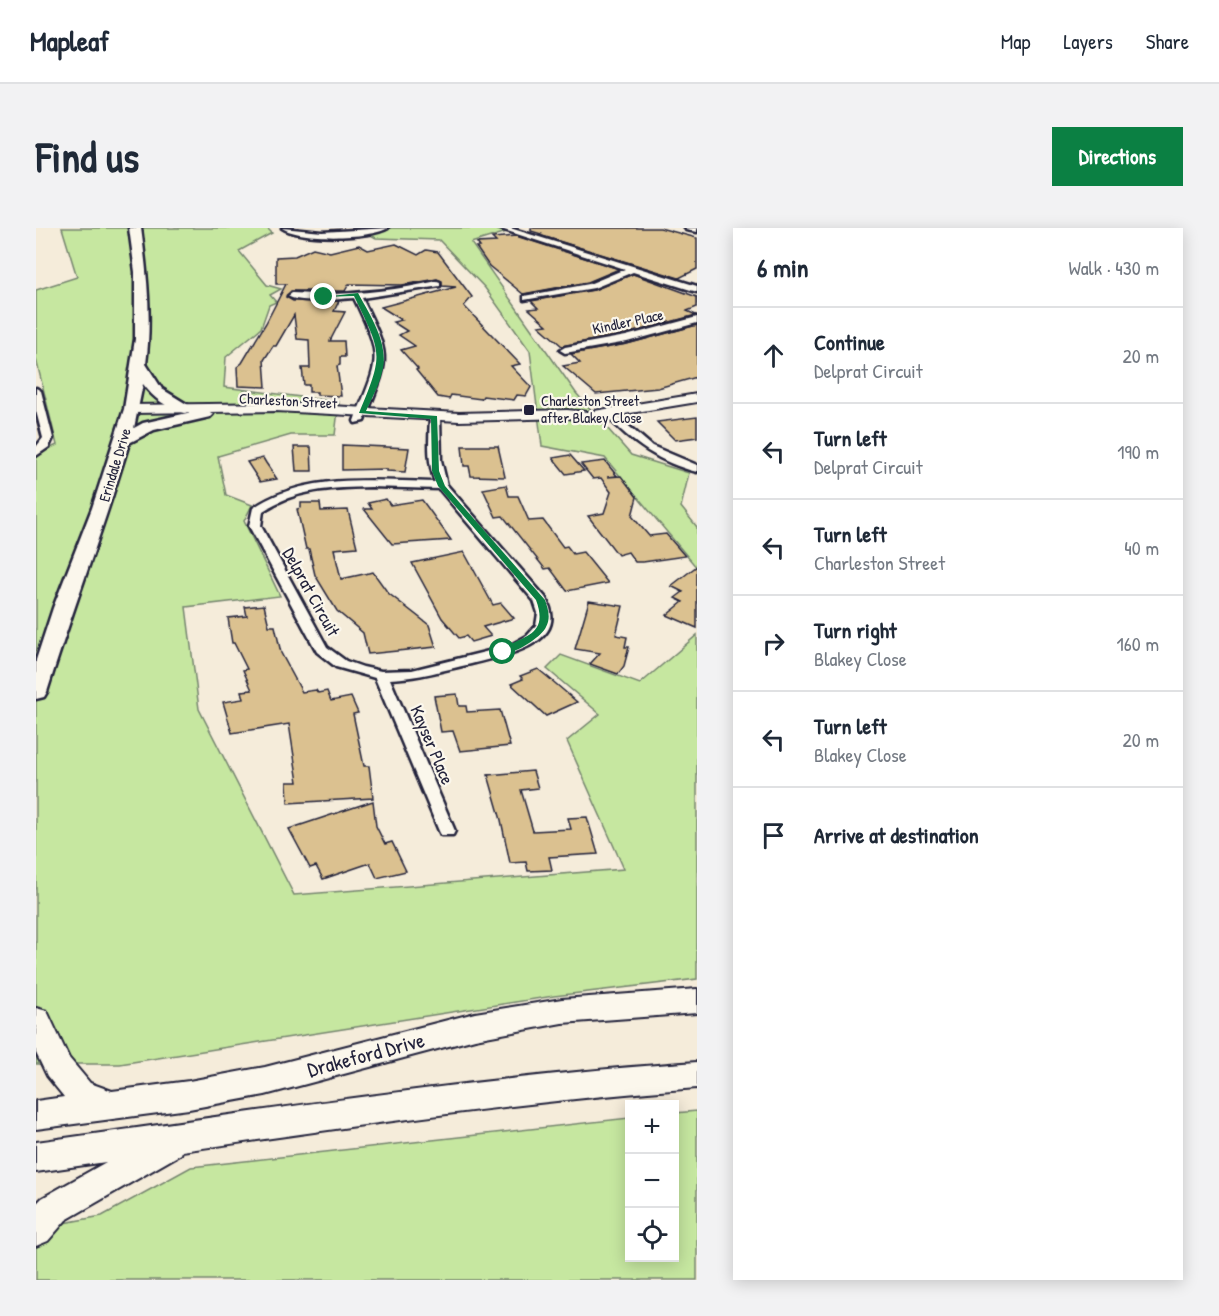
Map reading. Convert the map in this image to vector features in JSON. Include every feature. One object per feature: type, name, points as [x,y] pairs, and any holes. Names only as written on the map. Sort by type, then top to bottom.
[{"type":"highway","name":"Drakeford Drive","points":[[36,1115],[265,1081],[475,1026],[562,1011],[697,1001]]},
{"type":"highway","points":[[36,1020],[58,1067],[79,1093],[113,1105]]},
{"type":"highway","points":[[36,1157],[489,1093],[617,1079],[697,1075]]},
{"type":"highway","points":[[36,1229],[54,1209],[179,1138]]},
{"type":"main road","name":"Erindale Drive","points":[[36,692],[63,609],[101,508],[131,412],[140,366],[142,339],[141,269],[135,228]]},
{"type":"main road","points":[[140,366],[156,394],[164,400],[185,408]]},
{"type":"main road","points":[[123,440],[150,426],[205,414]]},
{"type":"street","points":[[286,228],[300,232],[325,234],[384,228]]},
{"type":"street","points":[[502,228],[697,289]]},
{"type":"street","points":[[689,228],[697,230]]},
{"type":"street","points":[[527,298],[591,286],[633,269]]},
{"type":"street","points":[[685,285],[697,282]]},
{"type":"street","points":[[292,296],[409,290],[437,284]]},
{"type":"street","points":[[356,294],[376,335],[381,353],[380,371],[361,417]]},
{"type":"street","name":"Kindler Place","points":[[565,350],[638,337],[697,320]]},
{"type":"street","points":[[36,391],[48,438],[45,445],[36,453]]},
{"type":"street","name":"Charleston Street","points":[[131,412],[361,417],[535,424],[568,421],[697,398]]},
{"type":"street","name":"Charleston Street","points":[[131,412],[185,408],[276,407],[361,417]]},
{"type":"street","points":[[610,413],[632,438],[645,448],[697,469]]},
{"type":"street","name":"Delprat Circuit","points":[[435,421],[435,471],[442,486],[540,600],[545,613],[543,627],[532,639],[503,652],[412,674],[381,675],[341,664],[322,649],[255,526],[257,510],[274,497],[313,486],[442,486]]},
{"type":"street","name":"Kayser Place","points":[[381,675],[447,831]]},
{"type":"green space","points":[[62,228],[267,228],[272,233],[239,251],[267,285],[281,289],[270,295],[276,302],[269,305],[261,328],[226,357],[224,387],[339,402],[335,435],[291,435],[218,456],[226,495],[252,505],[244,521],[280,596],[186,607],[199,709],[294,895],[624,869],[567,741],[600,714],[547,669],[561,655],[640,684],[697,635],[697,979],[554,996],[120,1064],[36,1064],[36,455],[57,445],[36,359],[36,290],[77,277]]},
{"type":"green space","points":[[383,228],[502,228],[507,232],[471,243],[576,393],[631,455],[689,473],[681,507],[697,527],[697,568],[605,458],[542,446],[530,351],[485,288],[439,240],[376,238],[365,232]]},
{"type":"green space","points":[[697,1111],[697,1280],[36,1280],[36,1228],[102,1216],[191,1167],[625,1118],[625,1262],[679,1262],[679,1113]]},
{"type":"building","points":[[531,228],[660,228],[697,238],[697,269],[679,278],[539,235],[541,234],[531,231]]},
{"type":"building","points":[[516,236],[619,269],[588,282],[523,294],[489,266],[476,247],[480,247],[477,243],[496,242],[492,238]]},
{"type":"building","points":[[396,244],[418,255],[426,250],[438,252],[472,297],[464,306],[520,364],[511,366],[531,387],[526,396],[517,395],[514,400],[483,396],[481,399],[451,395],[449,399],[438,397],[416,370],[418,369],[401,350],[415,346],[399,335],[407,331],[393,322],[402,320],[381,307],[456,287],[442,286],[442,281],[437,279],[402,285],[349,284],[345,291],[291,291],[286,297],[293,301],[339,301],[334,311],[345,312],[330,341],[344,341],[345,357],[340,357],[340,365],[337,366],[341,396],[317,395],[317,392],[309,392],[309,385],[304,385],[302,368],[310,368],[309,340],[297,339],[294,315],[276,346],[273,346],[264,360],[266,387],[238,386],[237,367],[242,363],[266,323],[286,284],[276,284],[276,257],[295,256],[313,248],[330,252],[359,245],[368,250]]},
{"type":"building","points":[[633,274],[697,297],[697,307],[687,311],[696,315],[626,334],[562,346],[539,326],[547,325],[529,309],[538,308],[531,301],[594,290]]},
{"type":"building","points":[[697,325],[697,377],[658,388],[596,394],[563,366],[580,363],[571,354],[627,344]]},
{"type":"building","points":[[697,417],[697,437],[675,440],[657,422]]},
{"type":"building","points":[[342,445],[409,448],[405,472],[387,471],[387,469],[342,470]]},
{"type":"building","points":[[462,446],[498,446],[505,477],[471,476],[469,466],[464,466]]},
{"type":"building","points":[[294,447],[311,447],[312,471],[296,471]]},
{"type":"building","points":[[570,455],[584,471],[566,474],[553,458]]},
{"type":"building","points":[[263,458],[277,479],[260,482],[247,462]]},
{"type":"building","points":[[605,461],[617,476],[607,477],[621,476],[637,497],[632,516],[649,536],[666,534],[685,556],[635,562],[628,552],[618,555],[588,516],[604,513],[611,492],[601,478],[593,479],[581,464]]},
{"type":"building","points":[[506,485],[509,496],[518,496],[529,521],[543,520],[563,547],[567,546],[573,554],[583,552],[608,583],[567,591],[550,568],[545,569],[503,516],[496,517],[483,489]]},
{"type":"building","points":[[386,499],[390,505],[422,500],[451,540],[392,544],[364,509],[372,509],[368,503]]},
{"type":"building","points":[[301,503],[320,503],[321,511],[348,510],[357,547],[334,549],[341,579],[373,572],[388,593],[429,625],[436,647],[368,654],[363,633],[337,611],[315,575],[309,549],[306,549],[297,509],[301,508]]},
{"type":"building","points":[[464,552],[493,605],[501,603],[514,618],[483,627],[491,636],[471,642],[466,636],[459,638],[442,618],[412,563]]},
{"type":"building","points":[[697,566],[697,628],[667,615],[683,602],[675,598],[683,592],[671,586]]},
{"type":"building","points":[[589,601],[623,606],[616,635],[627,637],[625,647],[629,647],[624,666],[618,674],[590,664],[600,653],[575,649]]},
{"type":"building","points":[[264,605],[269,626],[275,626],[281,653],[302,692],[327,691],[331,701],[351,697],[358,713],[353,714],[364,766],[369,766],[373,798],[288,803],[287,782],[298,782],[289,724],[232,733],[223,702],[243,699],[241,691],[252,690],[243,670],[247,669],[232,643],[228,618],[247,616],[245,607]]},
{"type":"building","points":[[538,669],[577,702],[546,716],[511,684],[523,679],[520,676]]},
{"type":"building","points":[[457,694],[459,706],[466,706],[467,712],[500,710],[510,746],[460,751],[453,731],[441,732],[434,696]]},
{"type":"building","points":[[533,771],[538,788],[521,790],[533,831],[571,829],[568,818],[587,817],[598,854],[549,857],[552,870],[528,871],[526,862],[510,863],[488,775]]},
{"type":"building","points":[[373,801],[376,826],[385,844],[392,842],[406,871],[377,878],[370,863],[323,879],[316,866],[310,868],[289,829]]},
{"type":"place","name":"Charleston Street after Blakey Close","points":[[529,410]]},
{"type":"route","points":[[324,297],[356,294],[376,335],[381,353],[380,371],[362,413],[435,417],[435,471],[442,486],[448,496],[540,600],[545,613],[543,627],[532,639],[503,652]]}]
